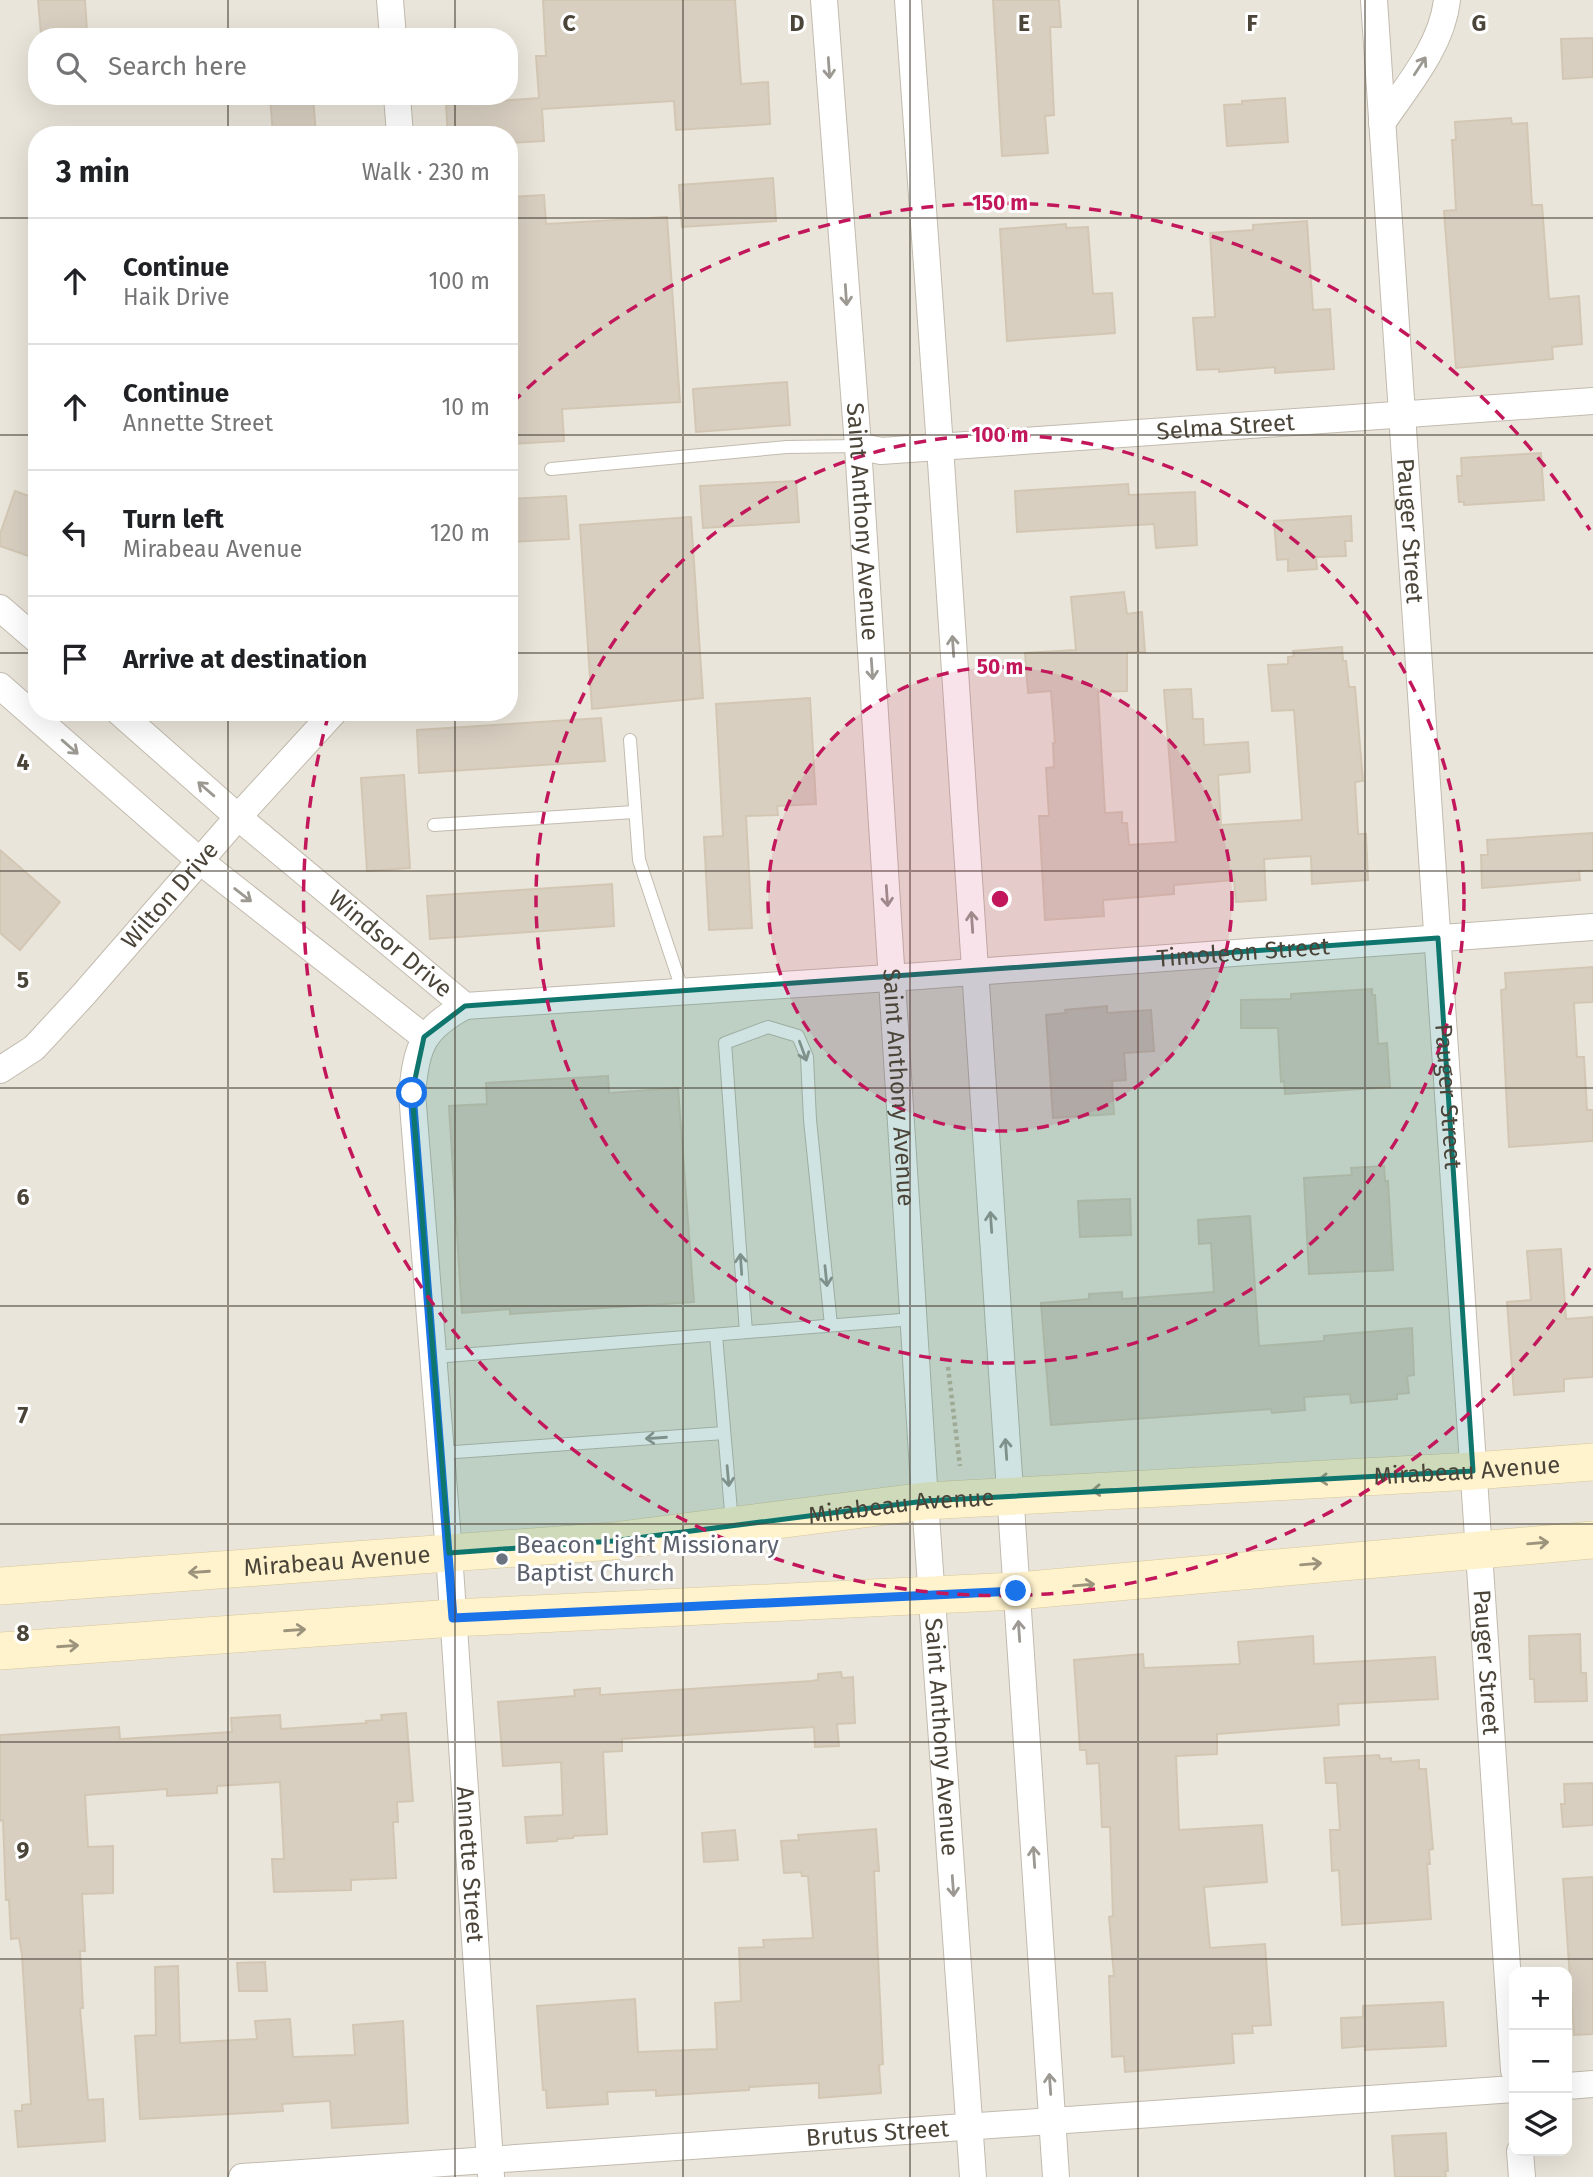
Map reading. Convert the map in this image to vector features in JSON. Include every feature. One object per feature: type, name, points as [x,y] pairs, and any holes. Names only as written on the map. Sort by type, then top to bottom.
[{"type":"street","points":[[390,0],[392,28]]},
{"type":"street","name":"Saint Anthony Avenue","points":[[824,0],[858,446],[925,1501],[973,2177]]},
{"type":"street","points":[[908,0],[1056,2177]]},
{"type":"street","name":"Pauger Street","points":[[1374,0],[1511,2030]]},
{"type":"street","points":[[1382,123],[1432,48],[1446,14],[1447,0]]},
{"type":"street","points":[[398,105],[399,126]]},
{"type":"street","name":"Selma Street","points":[[858,446],[881,452],[1593,401]]},
{"type":"street","points":[[0,608],[28,632]]},
{"type":"street","name":"Windsor Drive","points":[[0,686],[28,710]]},
{"type":"street","name":"Windsor Drive","points":[[40,721],[200,861],[424,1037]]},
{"type":"street","name":"Windsor Drive","points":[[129,721],[238,817],[465,1006],[892,978]]},
{"type":"street","name":"Wilton Drive","points":[[0,1070],[34,1048],[326,721]]},
{"type":"street","name":"Timoleon Street","points":[[892,978],[1593,927]]},
{"type":"street","points":[[424,1037],[450,1014],[465,1006]]},
{"type":"street","name":"Annette Street","points":[[424,1037],[416,1057],[412,1093],[449,1553],[491,2168]]},
{"type":"street","name":"Mirabeau Avenue","points":[[0,1586],[613,1541],[925,1501],[1593,1462]]},
{"type":"street","points":[[0,1651],[453,1618],[933,1597],[1593,1539]]},
{"type":"street","points":[[1572,2086],[1593,2084]]},
{"type":"street","name":"Brutus Street","points":[[242,2177],[491,2168],[970,2127],[1509,2089]]},
{"type":"street","points":[[1520,2156],[1522,2177]]},
{"type":"lane","points":[[551,469],[787,447],[858,446]]},
{"type":"lane","points":[[630,740],[639,860],[683,992]]},
{"type":"lane","points":[[434,825],[634,811]]},
{"type":"lane","points":[[746,1332],[725,1044],[768,1027],[798,1036],[807,1057],[810,1120],[831,1325]]},
{"type":"lane","points":[[434,1357],[914,1319]]},
{"type":"lane","points":[[716,1335],[732,1525]]},
{"type":"lane","points":[[441,1453],[724,1433]]},
{"type":"highlighted area","points":[[1438,938],[1473,1471],[925,1501],[613,1541],[449,1553],[412,1093],[424,1037],[465,1006]]},
{"type":"shaded area","points":[[0,0],[1593,0],[1593,2177],[0,2177]]},
{"type":"building","points":[[38,0],[85,0],[87,28],[40,28]]},
{"type":"building","points":[[543,0],[735,0],[741,84],[768,82],[770,124],[676,130],[674,101],[542,109],[544,141],[518,142],[518,126],[447,126],[446,105],[518,105],[518,100],[539,98],[536,56],[546,56]]},
{"type":"building","points":[[993,0],[1059,0],[1061,27],[1050,27],[1054,115],[1045,116],[1048,153],[1002,156]]},
{"type":"building","points":[[1593,38],[1593,77],[1563,79],[1561,39]]},
{"type":"building","points":[[1285,98],[1288,142],[1227,146],[1224,105]]},
{"type":"building","points":[[271,105],[314,105],[315,126],[272,126]]},
{"type":"building","points":[[1511,118],[1512,124],[1527,123],[1532,205],[1542,205],[1549,299],[1579,296],[1582,344],[1552,347],[1553,359],[1456,368],[1444,211],[1456,210],[1452,140],[1456,140],[1455,122]]},
{"type":"building","points":[[773,178],[776,221],[682,227],[679,185]]},
{"type":"building","points":[[544,195],[546,224],[667,217],[680,402],[562,409],[564,441],[518,444],[518,196]]},
{"type":"building","points":[[1307,221],[1313,310],[1330,309],[1334,369],[1275,373],[1275,367],[1219,372],[1219,369],[1197,370],[1193,318],[1215,317],[1210,233],[1253,230],[1253,225]]},
{"type":"building","points":[[1066,224],[1066,228],[1088,227],[1093,294],[1112,293],[1115,333],[1007,341],[1000,229]]},
{"type":"building","points":[[787,382],[790,425],[696,432],[693,389]]},
{"type":"building","points":[[1541,453],[1544,500],[1464,505],[1464,502],[1459,502],[1457,476],[1462,476],[1461,458]]},
{"type":"building","points":[[796,481],[799,522],[703,528],[700,486]]},
{"type":"building","points":[[1128,484],[1129,495],[1195,492],[1197,545],[1156,548],[1154,524],[1017,532],[1015,491]]},
{"type":"building","points":[[15,491],[28,496],[28,556],[0,546],[0,534]]},
{"type":"building","points":[[566,496],[569,539],[518,542],[518,499]]},
{"type":"building","points":[[1351,516],[1352,541],[1345,541],[1346,556],[1316,557],[1317,569],[1288,571],[1288,559],[1277,560],[1274,521]]},
{"type":"building","points":[[691,517],[703,698],[592,709],[580,525]]},
{"type":"building","points":[[1124,592],[1127,614],[1142,612],[1145,652],[1127,652],[1127,691],[1098,692],[1105,813],[1122,812],[1122,823],[1127,823],[1129,845],[1176,842],[1164,690],[1191,689],[1193,719],[1203,719],[1204,745],[1248,742],[1250,772],[1218,775],[1221,825],[1302,820],[1294,710],[1272,711],[1268,665],[1288,664],[1288,657],[1294,656],[1293,651],[1342,647],[1349,687],[1355,687],[1363,781],[1355,782],[1358,834],[1366,834],[1368,880],[1312,884],[1311,856],[1264,859],[1266,900],[1236,902],[1234,880],[1174,885],[1174,894],[1103,900],[1104,916],[1045,920],[1039,816],[1049,816],[1046,768],[1054,767],[1055,743],[1051,691],[1028,693],[1025,653],[1076,650],[1071,597]]},
{"type":"building","points":[[810,698],[816,804],[777,806],[778,815],[746,816],[752,928],[709,930],[704,837],[723,836],[716,704]]},
{"type":"building","points":[[601,718],[605,761],[419,773],[417,730]]},
{"type":"building","points":[[404,775],[410,868],[367,871],[361,778]]},
{"type":"building","points":[[1593,833],[1593,870],[1579,871],[1580,880],[1482,888],[1481,855],[1488,855],[1487,840]]},
{"type":"building","points":[[0,850],[60,902],[20,950],[0,933]]},
{"type":"building","points":[[612,884],[614,926],[430,939],[427,896]]},
{"type":"building","points":[[1593,967],[1593,1002],[1574,1003],[1577,1057],[1584,1057],[1587,1110],[1593,1110],[1593,1141],[1509,1147],[1501,990],[1506,989],[1505,973]]},
{"type":"building","points":[[1372,989],[1372,995],[1375,995],[1378,1044],[1387,1043],[1390,1087],[1285,1094],[1284,1081],[1281,1082],[1278,1028],[1241,1028],[1241,1000],[1291,999],[1291,994]]},
{"type":"building","points":[[1107,1006],[1107,1013],[1151,1010],[1154,1051],[1124,1053],[1126,1080],[1112,1081],[1114,1114],[1053,1118],[1046,1015],[1066,1013],[1065,1010]]},
{"type":"building","points":[[608,1076],[609,1093],[678,1088],[694,1302],[510,1314],[510,1309],[462,1313],[449,1106],[487,1104],[486,1083]]},
{"type":"building","points":[[1384,1166],[1385,1181],[1388,1181],[1393,1270],[1309,1274],[1304,1178],[1352,1175],[1351,1168]]},
{"type":"building","points":[[1130,1199],[1131,1235],[1080,1237],[1078,1201]]},
{"type":"building","points":[[1250,1216],[1259,1346],[1324,1341],[1324,1336],[1412,1328],[1414,1375],[1407,1376],[1409,1393],[1397,1394],[1397,1399],[1351,1403],[1350,1394],[1304,1397],[1305,1410],[1272,1413],[1271,1409],[1051,1425],[1041,1303],[1089,1299],[1089,1294],[1122,1292],[1122,1299],[1214,1292],[1211,1243],[1199,1244],[1198,1220]]},
{"type":"building","points":[[1561,1249],[1566,1319],[1593,1317],[1593,1377],[1564,1379],[1564,1391],[1514,1395],[1507,1302],[1531,1300],[1527,1251]]},
{"type":"building","points":[[1580,1634],[1581,1673],[1586,1673],[1587,1701],[1535,1702],[1534,1679],[1530,1679],[1529,1636]]},
{"type":"building","points":[[1313,1636],[1314,1664],[1435,1657],[1438,1699],[1338,1704],[1339,1725],[1217,1734],[1217,1754],[1176,1756],[1179,1830],[1262,1825],[1267,1882],[1204,1887],[1210,1948],[1265,1944],[1271,2025],[1252,2026],[1253,2033],[1232,2034],[1234,2063],[1125,2072],[1124,2056],[1112,2057],[1109,1976],[1114,1976],[1109,1917],[1113,1916],[1110,1827],[1102,1827],[1099,1763],[1087,1764],[1086,1750],[1080,1750],[1074,1660],[1143,1654],[1144,1668],[1240,1664],[1238,1642]]},
{"type":"building","points":[[841,1672],[842,1678],[853,1677],[855,1723],[837,1724],[839,1746],[815,1747],[814,1727],[622,1739],[622,1751],[603,1752],[607,1834],[527,1843],[525,1817],[563,1815],[561,1762],[503,1766],[498,1702],[575,1696],[574,1690],[600,1688],[600,1695],[811,1681],[818,1680],[818,1674]]},
{"type":"building","points":[[406,1713],[413,1801],[397,1802],[398,1822],[393,1822],[396,1878],[351,1880],[351,1890],[274,1892],[272,1859],[284,1859],[280,1782],[217,1786],[217,1793],[167,1796],[167,1789],[85,1795],[88,1847],[113,1846],[113,1893],[82,1894],[85,1951],[80,1951],[83,2008],[80,2008],[88,2100],[103,2099],[105,2141],[18,2147],[15,2111],[22,2111],[22,2105],[31,2104],[22,1955],[19,1938],[11,1939],[9,1900],[6,1900],[3,1820],[0,1821],[0,1735],[119,1727],[120,1739],[232,1732],[231,1718],[280,1715],[281,1729],[367,1723],[366,1721],[382,1720],[381,1715]]},
{"type":"building","points":[[1379,1755],[1380,1759],[1391,1758],[1391,1762],[1419,1760],[1419,1769],[1426,1769],[1433,1849],[1429,1850],[1430,1864],[1427,1864],[1431,1919],[1342,1925],[1339,1870],[1332,1871],[1330,1830],[1340,1830],[1337,1783],[1326,1783],[1324,1758]]},
{"type":"building","points":[[1593,1783],[1593,1825],[1563,1827],[1561,1804],[1565,1804],[1564,1784]]},
{"type":"building","points":[[876,1829],[879,1871],[874,1871],[883,2064],[879,2065],[881,2093],[819,2098],[819,2083],[656,2096],[656,2090],[607,2092],[608,2104],[547,2108],[546,2090],[543,2090],[537,2006],[635,1999],[638,2052],[717,2049],[715,2003],[741,2001],[739,1948],[764,1947],[763,1940],[813,1938],[808,1876],[802,1876],[801,1872],[784,1873],[781,1841],[799,1840],[798,1835]]},
{"type":"building","points":[[735,1830],[738,1860],[704,1862],[702,1833]]},
{"type":"building","points":[[1593,1877],[1593,2034],[1574,2035],[1572,1967],[1569,1967],[1563,1879]]},
{"type":"building","points":[[265,1962],[267,1991],[239,1991],[237,1963]]},
{"type":"building","points":[[178,1966],[180,2043],[257,2039],[255,2021],[290,2019],[293,2057],[355,2055],[353,2025],[403,2021],[408,2123],[332,2128],[330,2101],[282,2104],[283,2111],[140,2119],[135,2036],[156,2035],[155,1967]]},
{"type":"building","points":[[1443,2002],[1446,2046],[1365,2050],[1365,2046],[1342,2048],[1341,2018],[1363,2017],[1363,2006]]},
{"type":"building","points":[[1446,2133],[1446,2177],[1395,2177],[1392,2136]]},
{"type":"place","name":"Beacon Light Missionary Baptist Church","points":[[502,1559]]},
{"type":"route","points":[[412,1093],[453,1618],[1016,1591]]}]
